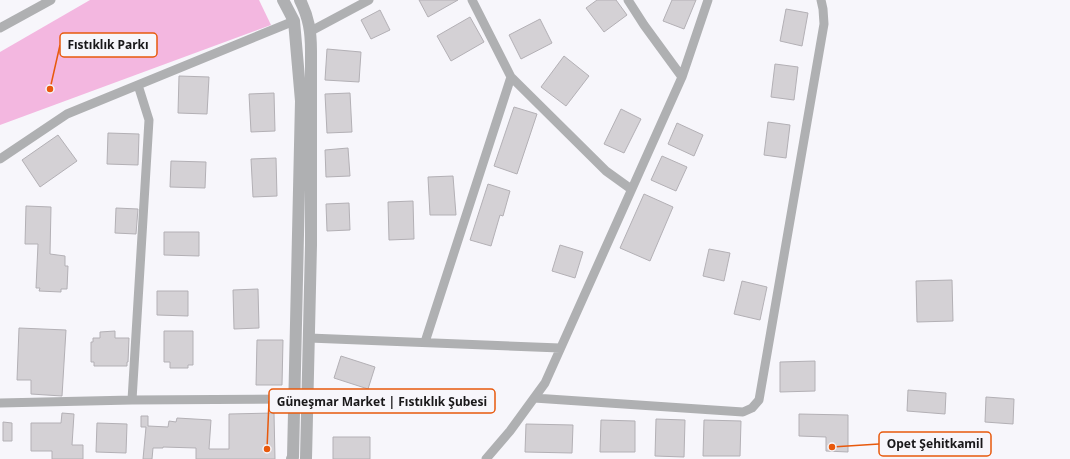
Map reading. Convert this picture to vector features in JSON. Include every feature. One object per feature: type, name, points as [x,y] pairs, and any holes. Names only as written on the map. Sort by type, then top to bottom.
[{"type":"street","points":[[0,28],[52,0]]},
{"type":"street","points":[[283,0],[294,21],[301,101],[295,400],[292,459]]},
{"type":"street","points":[[300,0],[306,12],[311,31],[311,245],[306,459]]},
{"type":"street","points":[[311,31],[369,0]]},
{"type":"street","points":[[472,0],[511,77],[606,171],[631,189]]},
{"type":"street","points":[[628,0],[644,25],[682,77]]},
{"type":"street","points":[[486,459],[510,431],[545,383],[682,77],[708,0]]},
{"type":"street","points":[[534,398],[743,412],[752,408],[759,400],[824,24],[824,8],[821,0]]},
{"type":"street","points":[[0,159],[67,114],[294,21]]},
{"type":"street","points":[[425,342],[511,77]]},
{"type":"street","points":[[132,400],[149,120],[138,85]]},
{"type":"street","points":[[309,338],[560,348]]},
{"type":"street","points":[[0,403],[132,400],[295,400]]},
{"type":"shaded area","points":[[90,0],[259,0],[271,25],[0,125],[0,52]]},
{"type":"building","points":[[419,0],[458,0],[428,17]]},
{"type":"building","points":[[597,0],[616,0],[627,15],[604,32],[586,8]]},
{"type":"building","points":[[672,0],[696,0],[684,29],[663,21]]},
{"type":"building","points":[[786,9],[808,13],[802,46],[780,41]]},
{"type":"building","points":[[380,10],[390,30],[371,39],[361,20]]},
{"type":"building","points":[[470,17],[484,42],[451,61],[437,36]]},
{"type":"building","points":[[540,19],[552,43],[521,59],[509,35]]},
{"type":"building","points":[[327,49],[361,52],[359,82],[325,80]]},
{"type":"building","points":[[564,56],[589,76],[566,106],[541,87]]},
{"type":"building","points":[[775,64],[798,67],[794,100],[771,97]]},
{"type":"building","points":[[179,76],[209,77],[207,114],[178,113]]},
{"type":"building","points":[[274,93],[275,131],[251,132],[249,94]]},
{"type":"building","points":[[350,93],[352,132],[327,133],[325,94]]},
{"type":"building","points":[[514,107],[537,114],[517,174],[494,166]]},
{"type":"building","points":[[621,109],[641,119],[624,153],[604,144]]},
{"type":"building","points":[[768,122],[790,125],[786,158],[764,155]]},
{"type":"building","points":[[677,123],[703,135],[694,156],[668,144]]},
{"type":"building","points":[[108,133],[139,134],[138,165],[107,164]]},
{"type":"building","points":[[58,135],[77,161],[40,187],[22,160]]},
{"type":"building","points":[[348,148],[350,176],[326,177],[325,150]]},
{"type":"building","points":[[662,156],[687,167],[676,191],[651,180]]},
{"type":"building","points":[[276,158],[277,196],[253,197],[251,159]]},
{"type":"building","points":[[171,161],[206,162],[205,188],[170,187]]},
{"type":"building","points":[[453,176],[456,215],[430,215],[428,177]]},
{"type":"building","points":[[488,184],[510,191],[503,216],[500,215],[491,246],[470,240]]},
{"type":"building","points":[[644,194],[673,207],[650,261],[620,248]]},
{"type":"building","points":[[413,201],[414,239],[389,240],[388,202]]},
{"type":"building","points":[[349,203],[350,230],[327,231],[326,204]]},
{"type":"building","points":[[26,206],[51,207],[50,254],[65,256],[65,266],[68,266],[67,289],[61,289],[61,292],[39,291],[40,288],[36,288],[38,244],[25,244]]},
{"type":"building","points":[[116,208],[138,209],[136,234],[115,233]]},
{"type":"building","points":[[164,232],[199,232],[199,256],[164,255]]},
{"type":"building","points":[[560,245],[583,252],[575,278],[552,271]]},
{"type":"building","points":[[709,249],[730,253],[724,281],[703,276]]},
{"type":"building","points":[[952,280],[953,321],[917,322],[916,281]]},
{"type":"building","points":[[742,281],[767,287],[760,320],[734,314]]},
{"type":"building","points":[[258,289],[259,328],[234,329],[233,290]]},
{"type":"building","points":[[157,291],[188,291],[188,316],[157,315]]},
{"type":"building","points":[[19,328],[66,330],[62,396],[31,394],[31,380],[17,380]]},
{"type":"building","points":[[115,331],[115,338],[129,338],[127,366],[94,366],[94,362],[91,362],[91,342],[93,342],[93,338],[100,338],[100,332]]},
{"type":"building","points":[[164,331],[193,331],[193,365],[188,365],[188,368],[170,368],[170,362],[164,362]]},
{"type":"building","points":[[257,340],[283,340],[282,385],[256,385]]},
{"type":"building","points":[[341,356],[375,367],[368,389],[334,378]]},
{"type":"building","points":[[815,361],[815,391],[780,392],[780,362]]},
{"type":"building","points":[[908,390],[946,393],[945,414],[907,411]]},
{"type":"building","points":[[986,397],[1014,399],[1013,424],[985,422]]},
{"type":"building","points":[[62,413],[74,414],[72,445],[83,445],[83,459],[52,459],[52,451],[31,451],[31,423],[61,423]]},
{"type":"building","points":[[274,413],[275,459],[196,459],[196,448],[163,447],[153,448],[152,459],[143,459],[146,427],[141,427],[141,416],[148,416],[148,426],[168,427],[169,421],[176,422],[177,418],[211,420],[209,449],[229,449],[229,414]]},
{"type":"building","points":[[799,414],[848,415],[848,452],[826,451],[826,437],[799,436]]},
{"type":"building","points":[[656,419],[685,420],[684,457],[655,456]]},
{"type":"building","points":[[601,420],[635,421],[635,452],[600,452]]},
{"type":"building","points":[[704,420],[741,421],[740,456],[703,456]]},
{"type":"building","points":[[3,422],[12,423],[12,441],[3,441]]},
{"type":"building","points":[[97,423],[127,424],[126,453],[96,452]]},
{"type":"building","points":[[526,424],[573,425],[572,453],[525,452]]},
{"type":"building","points":[[333,437],[370,437],[370,459],[333,459]]},
{"type":"place","name":"Fıstıklık Parkı","points":[[50,89]]},
{"type":"place","name":"Opet Şehitkamil","points":[[832,447]]},
{"type":"place","name":"Güneşmar Market | Fıstıklık Şubesi","points":[[267,449]]}]
